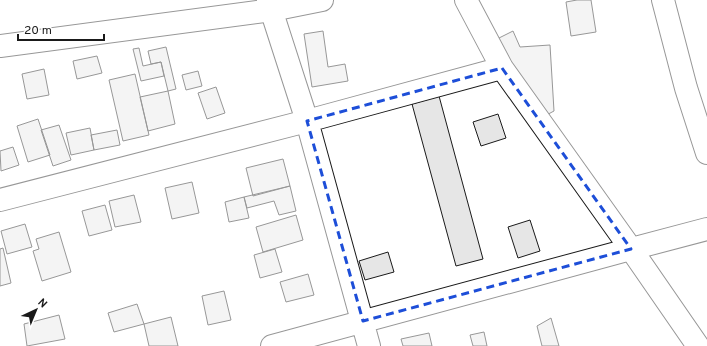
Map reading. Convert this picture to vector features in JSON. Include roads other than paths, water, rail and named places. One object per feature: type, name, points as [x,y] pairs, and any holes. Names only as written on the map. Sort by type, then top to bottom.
[{"type":"street","points":[[0,46],[270,5],[322,0]]},
{"type":"street","points":[[466,0],[502,68],[698,346]]},
{"type":"street","points":[[663,0],[686,88],[707,153]]},
{"type":"street","points":[[270,5],[307,121],[369,346]]},
{"type":"street","points":[[0,200],[307,121],[502,68]]},
{"type":"street","points":[[272,346],[707,229]]}]
